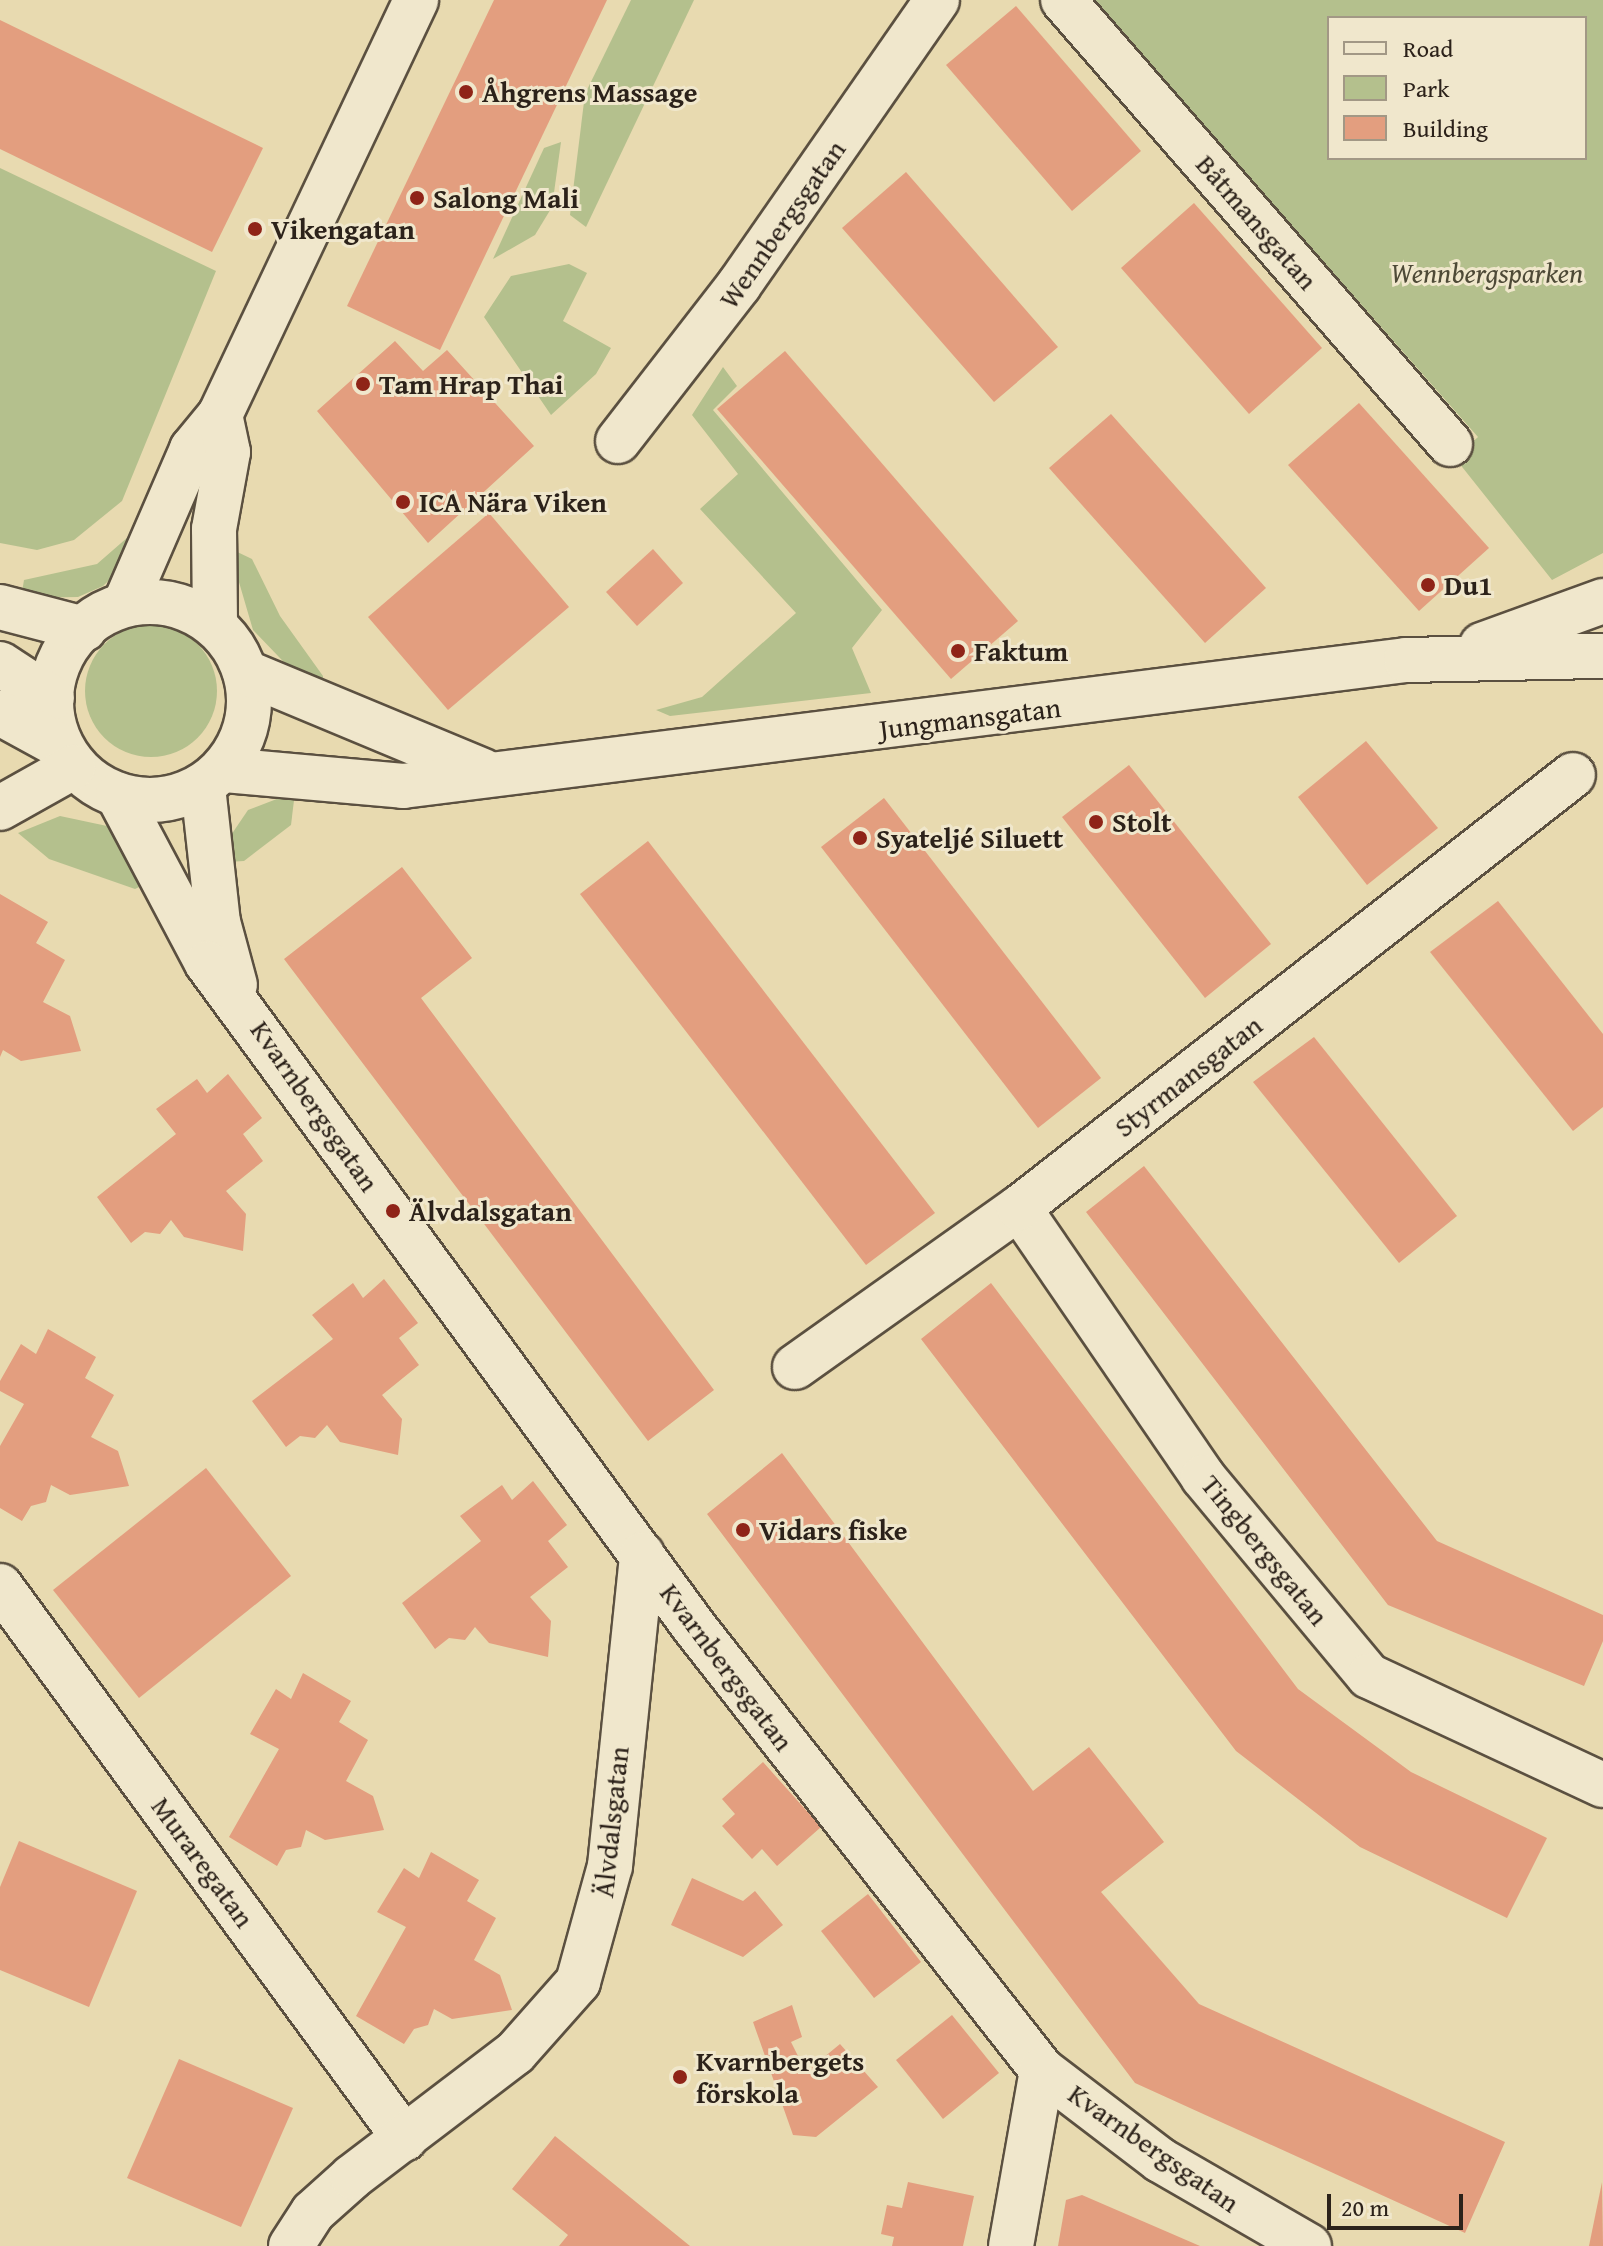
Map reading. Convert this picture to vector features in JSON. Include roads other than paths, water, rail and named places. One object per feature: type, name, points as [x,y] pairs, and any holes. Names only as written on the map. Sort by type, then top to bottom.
[{"type":"street","points":[[125,604],[192,449],[220,415],[416,0]]},
{"type":"street","name":"Wennbergsgatan","points":[[618,441],[739,285],[937,0]]},
{"type":"street","name":"Båtmansgatan","points":[[1063,0],[1450,444]]},
{"type":"street","points":[[0,713],[118,795],[162,800],[214,779],[247,720],[245,672],[215,623],[214,529],[228,452],[220,415]]},
{"type":"street","name":"Jungmansgatan","points":[[1450,657],[1603,601]]},
{"type":"street","points":[[64,755],[52,698],[61,665],[84,629],[125,604],[172,602],[215,623]]},
{"type":"street","points":[[0,607],[84,629]]},
{"type":"street","name":"Jungmansgatan","points":[[214,779],[403,786],[1450,657],[1603,656]]},
{"type":"street","points":[[0,664],[52,698]]},
{"type":"street","name":"Jungmansgatan","points":[[245,672],[489,774]]},
{"type":"street","points":[[0,808],[64,755]]},
{"type":"street","name":"Styrmansgatan","points":[[795,1367],[1019,1208],[1573,775]]},
{"type":"street","name":"Kvarnbergsgatan","points":[[214,779],[216,910],[237,995]]},
{"type":"street","name":"Kvarnbergsgatan","points":[[118,795],[188,935],[237,995],[642,1555],[1042,2070],[1160,2160],[1309,2246]]},
{"type":"street","name":"Tingbergsgatan","points":[[1019,1208],[1203,1477],[1369,1676],[1603,1785]]},
{"type":"street","name":"Älvdalsgatan","points":[[291,2246],[313,2212],[515,2053],[578,1982],[610,1866],[642,1555]]},
{"type":"street","name":"Muraregatan","points":[[0,1586],[405,2139]]},
{"type":"street","points":[[1011,2246],[1042,2070]]},
{"type":"place","name":"Åhgrens Massage","points":[[466,92]]},
{"type":"place","name":"Salong Mali","points":[[417,198]]},
{"type":"place","name":"Vikengatan","points":[[255,229]]},
{"type":"place","name":"Tam Hrap Thai","points":[[363,384]]},
{"type":"place","name":"ICA Nära Viken","points":[[403,502]]},
{"type":"place","name":"Du1","points":[[1428,585]]},
{"type":"place","name":"Faktum","points":[[958,651]]},
{"type":"place","name":"Stolt","points":[[1096,822]]},
{"type":"place","name":"Syateljé Siluett","points":[[860,838]]},
{"type":"place","name":"Älvdalsgatan","points":[[393,1211]]},
{"type":"place","name":"Vidars fiske","points":[[743,1530]]},
{"type":"place","name":"Kvarnbergets förskola","points":[[680,2077]]},
{"type":"park label","name":"Wennbergsparken","points":[[1487,273]]}]
